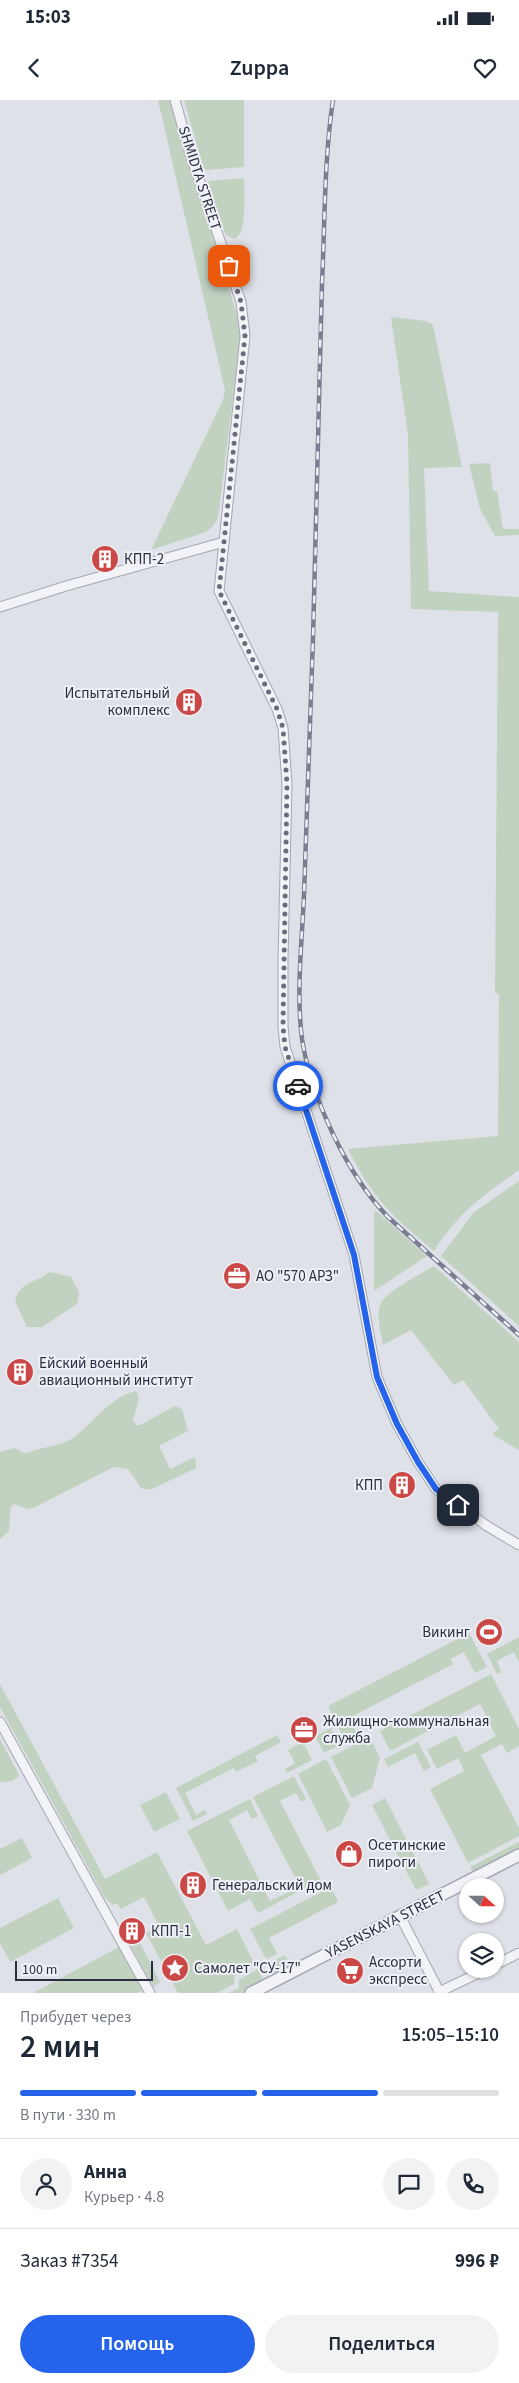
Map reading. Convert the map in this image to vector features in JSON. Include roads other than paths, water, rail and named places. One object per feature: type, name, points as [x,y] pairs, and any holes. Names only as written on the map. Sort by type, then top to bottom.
[{"type":"street","name":"SHMIDTA STREET","points":[[175,100],[189,150],[241,302],[245,322],[237,427],[219,591],[277,709],[284,736],[287,784],[283,973],[285,1047],[354,1255],[377,1377],[397,1424],[418,1462],[436,1489],[487,1526],[519,1544]]},
{"type":"street","points":[[0,607],[66,586],[224,542]]},
{"type":"street","points":[[0,1722],[150,1993]]},
{"type":"street","name":"YASENSKAYA STREET","points":[[251,1993],[519,1854]]},
{"type":"street","points":[[400,1916],[440,1993],[469,1978]]},
{"type":"street","points":[[504,1960],[519,1953]]},
{"type":"railway","points":[[333,100],[326,168],[322,283],[313,638],[299,985],[302,1039],[313,1085],[322,1110],[345,1158],[373,1200],[388,1217],[519,1335]]},
{"type":"place","name":"КПП-2","points":[[105,559]]},
{"type":"place","name":"Испытательный комплекс","points":[[189,702]]},
{"type":"place","name":"АО \"570 АРЗ\"","points":[[237,1276]]},
{"type":"place","name":"Ейский военный авиационный институт","points":[[20,1372]]},
{"type":"place","name":"КПП","points":[[402,1485]]},
{"type":"place","name":"Викинг","points":[[489,1632]]},
{"type":"place","name":"Жилищно-коммунальная служба","points":[[304,1730]]},
{"type":"place","name":"Осетинские пироги","points":[[349,1854]]},
{"type":"place","name":"Генеральский дом","points":[[193,1885]]},
{"type":"place","name":"КПП-1","points":[[132,1931]]},
{"type":"place","name":"Самолет \"СУ-17\"","points":[[175,1968]]},
{"type":"place","name":"Ассорти экспресс","points":[[350,1971]]}]
